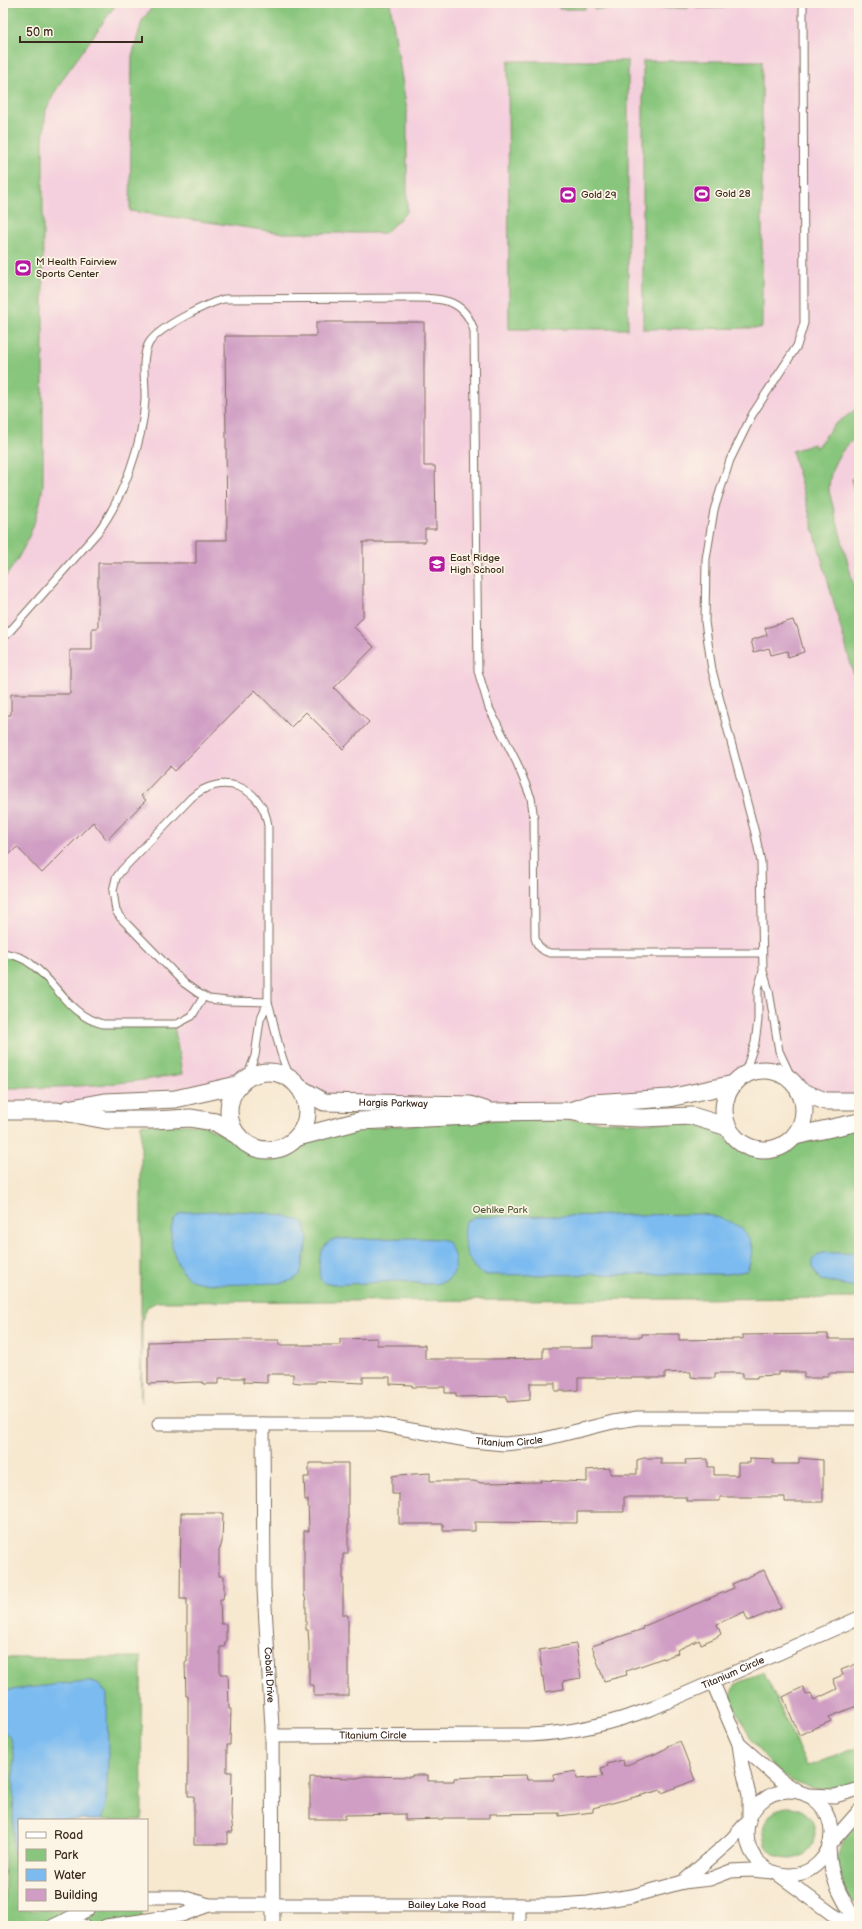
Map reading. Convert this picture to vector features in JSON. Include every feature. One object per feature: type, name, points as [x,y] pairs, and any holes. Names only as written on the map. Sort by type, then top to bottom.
[{"type":"street","points":[[797,1087],[804,1102],[804,1114],[801,1126],[795,1136],[785,1144],[772,1149],[759,1149],[746,1145],[736,1138],[728,1127],[725,1116],[725,1105],[728,1094],[739,1080],[755,1071],[768,1070],[781,1074],[797,1087],[825,1101],[859,1101]]},
{"type":"street","points":[[3,1111],[57,1111],[106,1120],[190,1118],[215,1122],[235,1134],[244,1143],[254,1148],[266,1150],[278,1149],[289,1144],[298,1137],[305,1126],[307,1113],[306,1100],[295,1083],[278,1073],[268,1071],[259,1072],[242,1081],[175,1099],[105,1102],[57,1111]]},
{"type":"street","name":"Hargis Parkway","points":[[570,1111],[593,1103],[669,1098],[739,1080]]},
{"type":"street","points":[[235,1134],[230,1122],[228,1109],[231,1097],[242,1081]]},
{"type":"street","name":"Hargis Parkway","points":[[295,1083],[324,1102],[470,1105],[490,1112]]},
{"type":"street","name":"Hargis Parkway","points":[[298,1137],[359,1121],[470,1116],[490,1112],[570,1111],[594,1116],[628,1118],[692,1116],[728,1127]]},
{"type":"street","points":[[795,1136],[859,1122]]},
{"type":"street","name":"Titanium Circle","points":[[158,1424],[378,1424],[472,1441],[504,1444],[536,1441],[612,1422],[637,1418],[859,1418]]},
{"type":"street","name":"Cobalt Drive","points":[[264,1424],[264,1594],[272,1736],[273,1926]]},
{"type":"street","name":"Titanium Circle","points":[[272,1736],[530,1735],[562,1732],[606,1724],[637,1715],[859,1618]]},
{"type":"street","points":[[713,1683],[739,1744],[742,1766],[749,1795],[749,1819],[746,1836],[750,1851],[757,1862],[787,1880],[832,1914],[852,1926]]},
{"type":"street","points":[[739,1744],[782,1781],[814,1800],[827,1816],[831,1830],[829,1846],[831,1872],[834,1883],[859,1926]]},
{"type":"street","points":[[749,1819],[758,1805],[772,1794],[790,1791],[805,1795],[836,1796],[859,1789]]},
{"type":"street","points":[[773,1872],[791,1875],[808,1871],[821,1860],[829,1846],[859,1812]]},
{"type":"street","name":"Bailey Lake Road","points":[[683,1882],[731,1840],[749,1819]]},
{"type":"street","name":"Bailey Lake Road","points":[[148,1897],[182,1897],[209,1905],[558,1905],[613,1900],[655,1891],[683,1882],[710,1879],[727,1872],[738,1870],[773,1872]]},
{"type":"street","name":"Bailey Lake Road","points":[[106,1926],[182,1915],[209,1905]]},
{"type":"street","points":[[519,1905],[519,1926]]},
{"type":"street","points":[[57,1925],[84,1911]]},
{"type":"street","points":[[57,1925],[83,1926]]},
{"type":"lane","points":[[797,1087],[779,1051],[769,991],[763,971],[760,856],[713,675],[705,622],[706,558],[714,510],[730,460],[752,415],[797,346],[804,324],[803,3]]},
{"type":"lane","points":[[3,639],[97,532],[110,514],[128,470],[139,436],[145,400],[146,352],[150,342],[156,335],[203,306],[224,299],[415,298],[446,300],[463,311],[470,320],[474,331],[478,671],[488,708],[523,775],[531,798],[534,819],[535,938],[537,945],[542,950],[550,953],[762,953]]},
{"type":"lane","points":[[268,1002],[227,1001],[204,996],[184,983],[120,917],[113,904],[112,891],[116,878],[121,871],[191,798],[210,786],[225,784],[241,788],[253,795],[263,807],[267,818],[268,1002],[279,1051],[295,1083]]},
{"type":"lane","points":[[3,953],[19,957],[32,964],[73,1009],[92,1021],[103,1024],[163,1025],[182,1023],[192,1016],[204,996]]},
{"type":"lane","points":[[739,1080],[755,1043],[758,1020],[758,989],[763,971]]},
{"type":"lane","points":[[242,1081],[255,1056],[260,1020],[268,1002]]},
{"type":"shaded area","name":"East Ridge High School","points":[[116,3],[859,3],[859,1101],[825,1101],[781,1074],[768,1070],[755,1071],[738,1080],[570,1111],[354,1104],[300,1088],[291,1078],[268,1071],[259,1072],[247,1077],[237,1085],[3,1111],[3,580],[20,555],[29,537],[41,500],[43,484],[44,123],[46,110],[64,77]]},
{"type":"green space","name":"M Health Fairview Sports Center","points":[[3,3],[117,3],[64,77],[46,110],[43,139],[43,484],[38,510],[30,535],[18,558],[3,580]]},
{"type":"green space","points":[[155,3],[390,3],[407,111],[407,212],[385,233],[284,233],[130,211],[132,56],[142,21]]},
{"type":"green space","points":[[559,3],[585,3],[585,9],[559,9]]},
{"type":"green space","points":[[594,3],[621,3],[621,9],[594,9]]},
{"type":"green space","points":[[661,3],[688,3],[688,8],[661,8]]},
{"type":"green space","points":[[697,3],[724,3],[724,8],[697,8]]},
{"type":"green space","name":"Gold 29","points":[[508,61],[628,61],[628,329],[509,329]]},
{"type":"green space","name":"Gold 28","points":[[643,61],[762,61],[762,328],[643,329]]},
{"type":"green space","points":[[859,407],[859,435],[846,446],[833,466],[829,491],[859,606],[859,694],[792,451],[814,444],[816,448],[833,426]]},
{"type":"green space","points":[[859,477],[859,507],[851,479]]},
{"type":"green space","points":[[3,953],[19,957],[92,1021],[174,1025],[182,1074],[138,1081],[93,1085],[3,1088]]},
{"type":"green space","name":"Oehlke Park","points":[[474,1120],[572,1120],[635,1123],[688,1122],[714,1130],[742,1150],[761,1155],[775,1153],[801,1142],[859,1126],[859,1298],[157,1302],[147,1307],[142,1320],[141,1402],[141,1124],[204,1125],[228,1138],[245,1152],[259,1156],[268,1156],[277,1155],[301,1145],[346,1130]]},
{"type":"green space","points":[[141,1657],[142,1819],[18,1819],[18,1911],[142,1911],[142,1926],[5,1926],[3,1658]]},
{"type":"green space","points":[[764,1672],[807,1767],[859,1747],[859,1782],[831,1789],[813,1788],[798,1784],[773,1766],[762,1754],[752,1740],[737,1712],[731,1698],[731,1692],[737,1684]]},
{"type":"green space","points":[[784,1807],[794,1807],[804,1811],[811,1818],[815,1828],[815,1838],[811,1848],[804,1855],[794,1859],[784,1859],[774,1855],[767,1848],[763,1838],[763,1828],[767,1818],[774,1811]]},
{"type":"green space","points":[[859,1821],[859,1897],[854,1904],[846,1893],[841,1882],[837,1861],[843,1841]]},
{"type":"water","points":[[231,1211],[263,1213],[293,1218],[305,1223],[308,1240],[300,1275],[293,1280],[282,1283],[220,1284],[197,1282],[190,1279],[178,1264],[174,1254],[171,1232],[173,1223],[178,1216],[186,1212]]},
{"type":"water","points":[[702,1214],[725,1220],[735,1224],[743,1230],[748,1237],[751,1246],[751,1258],[747,1271],[727,1274],[485,1275],[474,1267],[470,1260],[464,1237],[465,1222],[474,1217]]},
{"type":"water","points":[[334,1239],[440,1239],[447,1241],[454,1257],[455,1264],[454,1271],[446,1281],[428,1284],[397,1281],[333,1285],[324,1283],[320,1279],[320,1256],[325,1246]]},
{"type":"water","points":[[821,1253],[859,1254],[859,1288],[821,1280],[813,1268],[814,1258]]},
{"type":"water","points":[[77,1682],[92,1682],[100,1685],[107,1694],[108,1758],[106,1805],[101,1819],[18,1819],[18,1872],[15,1867],[13,1847],[14,1754],[11,1739],[3,1729],[3,1691]]},
{"type":"building","name":"East Ridge High School","points":[[316,322],[424,322],[424,466],[435,466],[436,529],[425,529],[425,542],[363,542],[363,617],[354,627],[374,647],[334,688],[369,722],[343,749],[306,712],[291,727],[255,690],[175,771],[170,766],[141,796],[146,800],[107,840],[93,822],[42,873],[17,847],[3,861],[3,737],[5,737],[5,715],[11,715],[11,694],[70,694],[70,650],[92,650],[92,628],[98,628],[98,563],[196,563],[196,540],[227,540],[225,336],[316,336]]},
{"type":"building","points":[[793,620],[795,626],[797,626],[804,652],[788,657],[787,651],[771,655],[769,648],[754,652],[751,640],[767,635],[765,628]]},
{"type":"building","points":[[642,1334],[679,1334],[679,1340],[743,1339],[743,1335],[828,1334],[828,1339],[859,1339],[859,1373],[828,1373],[828,1376],[821,1376],[821,1378],[804,1378],[804,1372],[778,1372],[778,1375],[757,1376],[757,1378],[743,1378],[743,1373],[715,1373],[715,1378],[699,1378],[691,1377],[691,1372],[665,1373],[665,1378],[578,1378],[578,1390],[555,1391],[555,1383],[530,1383],[530,1400],[507,1402],[507,1396],[456,1397],[456,1393],[445,1393],[445,1387],[412,1387],[412,1385],[390,1384],[390,1377],[363,1377],[363,1383],[316,1381],[316,1383],[300,1383],[293,1382],[293,1374],[267,1374],[267,1383],[244,1382],[244,1378],[219,1378],[219,1384],[203,1384],[203,1382],[195,1382],[148,1384],[148,1342],[279,1340],[279,1345],[340,1345],[340,1339],[377,1338],[377,1345],[425,1345],[425,1359],[493,1359],[543,1358],[543,1348],[593,1348],[593,1337],[642,1337]]},
{"type":"building","points":[[644,1458],[661,1458],[661,1464],[686,1464],[685,1460],[708,1459],[708,1467],[714,1467],[714,1475],[738,1475],[738,1463],[750,1463],[750,1458],[773,1459],[773,1464],[799,1464],[799,1458],[823,1460],[823,1502],[785,1502],[785,1497],[720,1497],[720,1501],[686,1501],[686,1497],[624,1497],[624,1512],[577,1512],[577,1523],[475,1522],[475,1531],[443,1531],[443,1524],[399,1524],[399,1494],[392,1494],[392,1476],[399,1475],[430,1473],[430,1481],[474,1481],[481,1483],[541,1482],[541,1480],[587,1482],[587,1470],[610,1468],[610,1474],[637,1474],[637,1460]]},
{"type":"building","points":[[309,1463],[348,1463],[348,1554],[343,1554],[343,1615],[348,1615],[348,1696],[314,1696],[314,1685],[309,1685],[309,1644],[308,1630],[306,1630],[306,1601],[304,1594],[304,1531],[309,1531],[308,1500],[305,1500],[304,1477],[309,1477]]},
{"type":"building","points":[[181,1513],[223,1513],[222,1542],[219,1549],[219,1576],[224,1576],[223,1599],[220,1599],[221,1624],[226,1624],[226,1640],[224,1647],[220,1647],[220,1674],[228,1674],[229,1709],[231,1709],[230,1745],[227,1745],[227,1772],[232,1772],[231,1816],[233,1832],[228,1832],[228,1844],[194,1844],[194,1796],[188,1796],[188,1696],[186,1696],[185,1662],[187,1662],[187,1599],[180,1599]]},
{"type":"building","points":[[764,1570],[781,1608],[748,1621],[744,1612],[717,1624],[721,1634],[715,1638],[701,1644],[699,1640],[677,1650],[678,1653],[626,1671],[627,1675],[604,1681],[592,1646],[643,1629],[642,1627],[734,1588],[732,1584]]},
{"type":"building","points":[[576,1644],[581,1678],[563,1681],[564,1689],[545,1692],[539,1650]]},
{"type":"building","points":[[859,1663],[859,1705],[829,1717],[831,1721],[799,1735],[783,1697],[803,1687],[806,1695],[811,1693],[814,1700],[837,1689],[833,1679],[843,1675],[841,1670]]},
{"type":"building","points":[[680,1741],[695,1780],[662,1793],[661,1790],[593,1808],[593,1812],[559,1816],[559,1813],[490,1814],[490,1818],[405,1820],[405,1814],[345,1815],[345,1819],[310,1819],[310,1777],[357,1778],[365,1776],[412,1777],[412,1775],[428,1775],[428,1781],[454,1781],[454,1778],[476,1776],[526,1775],[527,1780],[554,1780],[554,1775],[576,1771],[577,1779],[603,1777],[601,1768],[608,1766],[607,1764],[623,1760],[624,1766],[655,1754],[667,1748],[667,1746]]},
{"type":"place","name":"Gold 28","points":[[702,194]]},
{"type":"place","name":"Gold 29","points":[[568,195]]},
{"type":"place","name":"M Health Fairview Sports Center","points":[[23,268]]},
{"type":"place","name":"East Ridge High School","points":[[437,564]]}]
